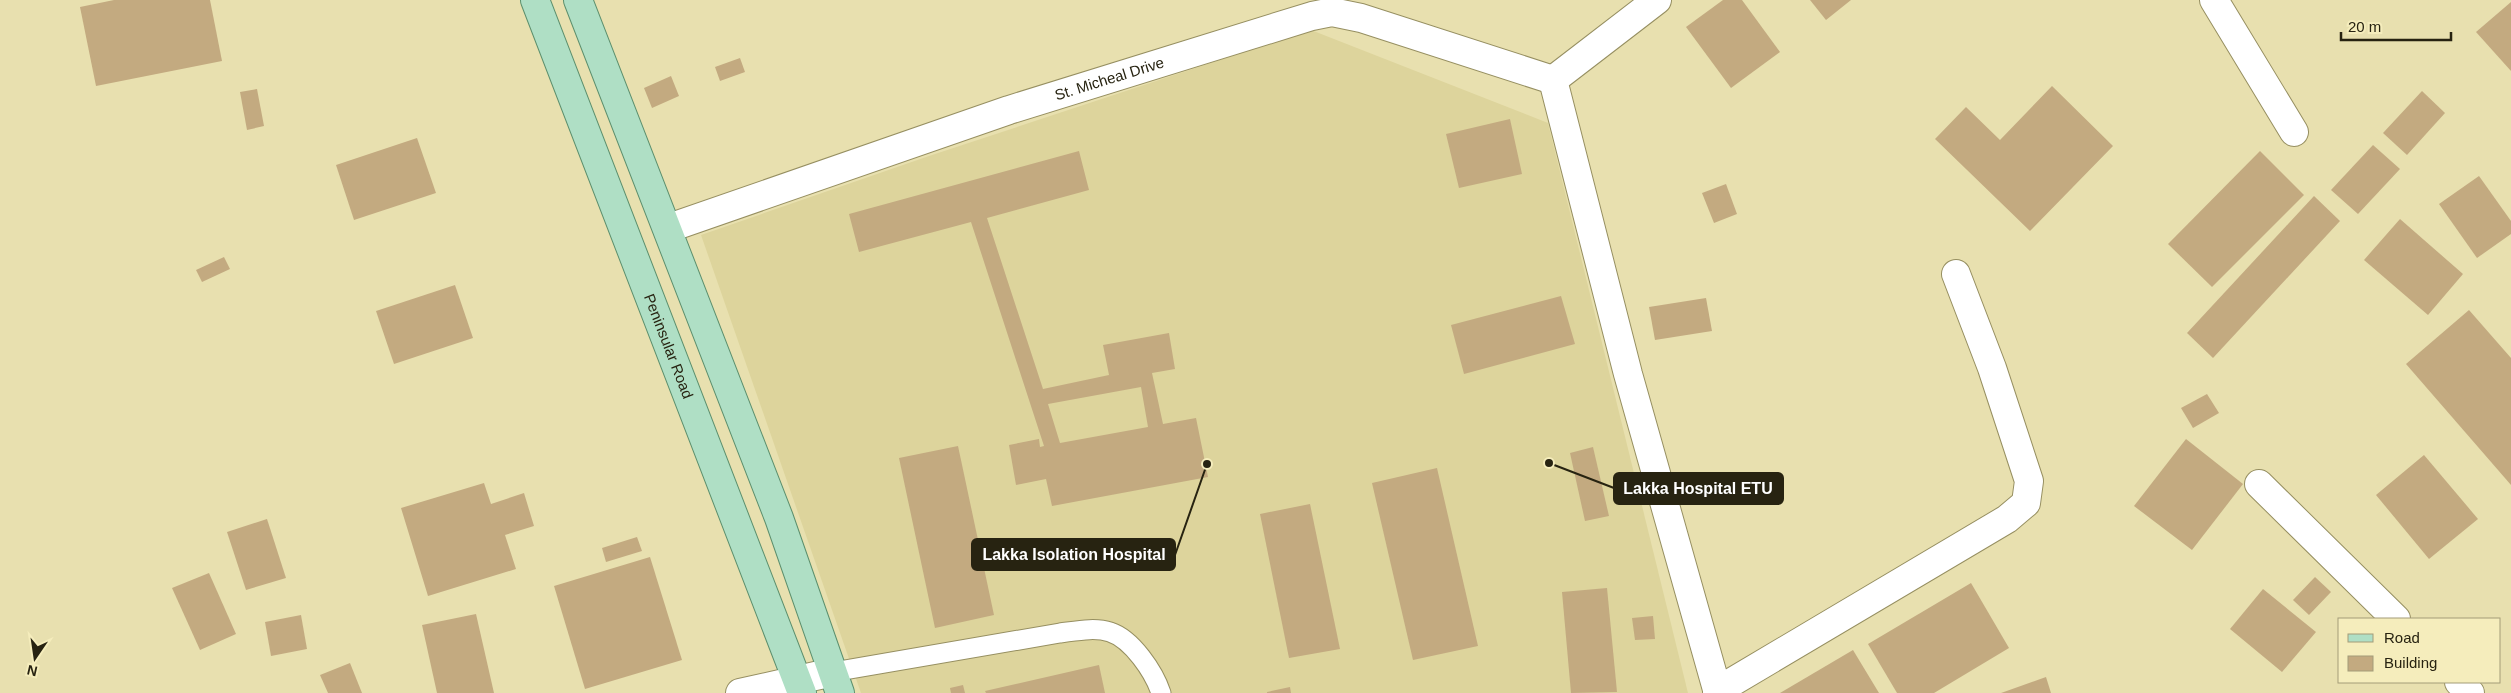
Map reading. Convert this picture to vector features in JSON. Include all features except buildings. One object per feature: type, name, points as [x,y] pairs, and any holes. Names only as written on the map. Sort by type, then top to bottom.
[{"type":"main road","name":"Peninsular Road","points":[[535,0],[800,687]]},
{"type":"main road","points":[[578,0],[669,228],[779,518],[837,683]]},
{"type":"street","points":[[1657,0],[1553,80],[1628,374],[1717,692],[2007,519],[2026,503],[2029,481],[1992,368],[1956,274]]},
{"type":"street","points":[[2214,0],[2294,132]]},
{"type":"street","name":"St. Micheal Drive","points":[[669,228],[1009,110],[1312,16],[1332,12],[1361,18],[1553,80]]},
{"type":"street","points":[[2259,484],[2395,618]]},
{"type":"street","points":[[740,693],[837,683]]},
{"type":"street","points":[[2460,683],[2470,693]]},
{"type":"lane","points":[[837,683],[1060,633],[1091,630],[1111,632],[1136,650],[1156,680],[1160,693]]},
{"type":"shaded area","points":[[1311,30],[1548,123],[1688,693],[861,693],[701,235],[929,156]]},
{"type":"place","name":"Lakka Hospital ETU","points":[[1549,463]]},
{"type":"place","name":"Lakka Isolation Hospital","points":[[1207,464]]}]
